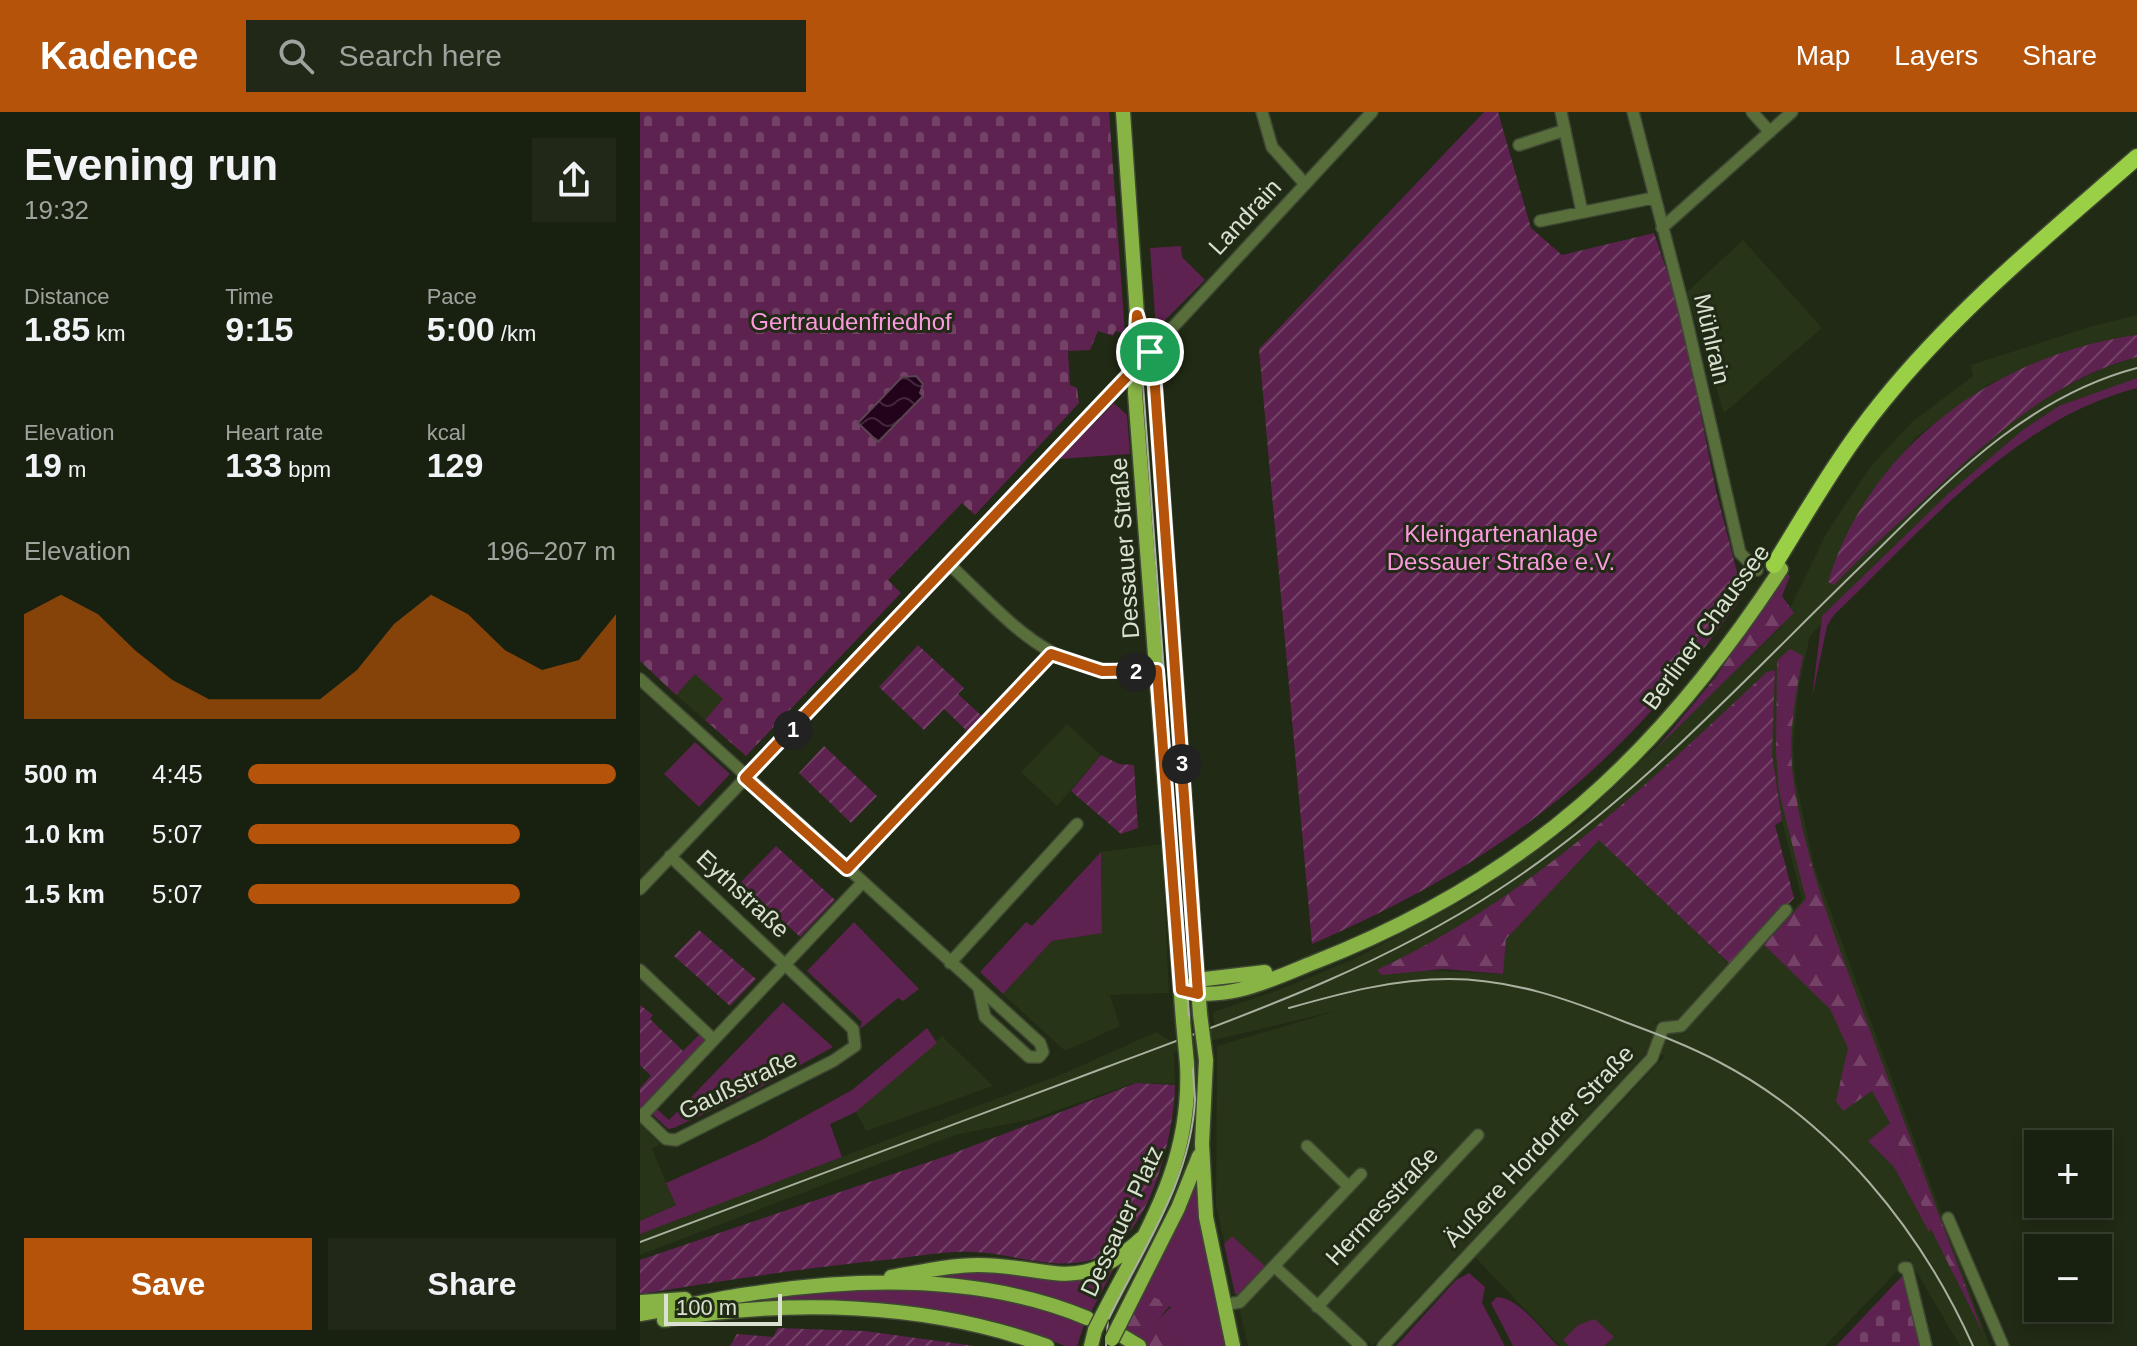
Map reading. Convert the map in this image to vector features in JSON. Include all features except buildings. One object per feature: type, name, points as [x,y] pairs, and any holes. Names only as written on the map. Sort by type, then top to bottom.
[{"type":"highway","name":"Berliner Chaussee","points":[[1777,567],[1865,424],[1905,375],[1979,296],[2137,157]]},
{"type":"highway","name":"Berliner Chaussee","points":[[1777,567],[1849,460],[1910,379],[1982,303],[2137,168]]},
{"type":"main road","name":"Dessauer Straße","points":[[1123,112],[1137,315],[1134,369],[1187,1064]]},
{"type":"main road","name":"Dessauer Straße","points":[[1137,315],[1150,352],[1155,383],[1207,1089]]},
{"type":"main road","points":[[1150,352],[1134,369],[1144,372],[1155,383]]},
{"type":"main road","name":"Berliner Chaussee","points":[[1181,990],[1257,975],[1347,942],[1420,907],[1508,855],[1577,801],[1666,714],[1777,567]]},
{"type":"main road","name":"Berliner Chaussee","points":[[1198,988],[1217,995],[1291,971],[1405,923],[1481,880],[1547,834],[1619,773],[1670,720],[1712,668],[1777,567]]},
{"type":"main road","points":[[1200,1013],[1206,1001],[1217,995]]},
{"type":"main road","name":"Dessauer Platz","points":[[1091,1346],[1095,1322],[1169,1184],[1182,1145],[1187,1064]]},
{"type":"main road","name":"Dessauer Platz","points":[[1207,1089],[1202,1144],[1206,1217],[1233,1346]]},
{"type":"main road","points":[[1139,1346],[1115,1337],[1189,1185],[1202,1144]]},
{"type":"main road","points":[[640,1314],[786,1288],[868,1282],[950,1267],[978,1265],[1078,1274],[1108,1264],[1142,1238]]},
{"type":"main road","points":[[868,1282],[992,1290],[1069,1311],[1095,1322]]},
{"type":"main road","points":[[640,1302],[709,1300]]},
{"type":"main road","points":[[640,1324],[800,1306],[864,1309],[961,1322],[1047,1346]]},
{"type":"street","points":[[1262,112],[1272,147],[1305,184]]},
{"type":"street","name":"Landrain","points":[[1150,352],[1372,112]]},
{"type":"street","points":[[1561,112],[1573,155],[1571,164],[1582,212]]},
{"type":"street","name":"Mühlrain","points":[[1633,112],[1740,553],[1757,570]]},
{"type":"street","points":[[1752,112],[1770,132]]},
{"type":"street","points":[[1662,228],[1792,112]]},
{"type":"street","points":[[1519,145],[1565,130]]},
{"type":"street","points":[[1540,221],[1653,198]]},
{"type":"street","points":[[640,889],[1134,369]]},
{"type":"street","points":[[950,565],[1009,621],[1051,654],[1102,671],[1157,670]]},
{"type":"street","points":[[847,869],[1051,654]]},
{"type":"street","points":[[640,679],[745,778],[1040,1043],[1042,1055],[1034,1059],[1029,1057],[985,1017],[979,989]]},
{"type":"street","points":[[640,700],[650,689]]},
{"type":"street","points":[[950,963],[1077,824]]},
{"type":"street","name":"Eythstraße","points":[[670,856],[853,1029],[855,1046]]},
{"type":"street","name":"Eythstraße","points":[[713,1039],[862,883]]},
{"type":"street","name":"Äußere Hordorfer Straße","points":[[1383,1346],[1652,1058],[1663,1028],[1681,1026],[1786,910]]},
{"type":"street","points":[[640,970],[713,1039]]},
{"type":"street","name":"Gaußstraße","points":[[713,1039],[641,1115],[666,1139],[676,1140],[763,1099],[855,1046]]},
{"type":"street","name":"Hermesstraße","points":[[1317,1307],[1478,1135]]},
{"type":"street","points":[[1307,1146],[1349,1187]]},
{"type":"street","name":"Hermesstraße","points":[[1224,1305],[1240,1302],[1361,1174]]},
{"type":"street","points":[[1948,1218],[2003,1346]]},
{"type":"street","points":[[1274,1266],[1361,1346]]},
{"type":"street","points":[[1904,1268],[1907,1268],[1926,1346]]},
{"type":"shaded area","points":[[1743,240],[1822,328],[1724,413],[1687,292]]},
{"type":"shaded area","points":[[2137,315],[2137,335],[2061,353],[1989,384],[1916,437],[1861,511],[1843,544],[2041,399],[2101,369],[2137,357],[2137,382],[2043,424],[1969,480],[1810,636],[1799,685],[1793,746],[1795,776],[1814,866],[1990,1346],[1960,1346],[1909,1259],[1825,1346],[1560,1346],[1475,1257],[1665,1056],[1650,1049],[1373,1346],[1324,1304],[1484,1134],[1478,1128],[1311,1307],[1354,1346],[1248,1346],[1216,1206],[1217,1046],[1336,1011],[1198,1044],[1201,1082],[1191,1163],[1113,1322],[1107,1319],[1182,1164],[1193,1107],[1190,1047],[1174,1053],[1175,1084],[1134,1083],[1033,1119],[955,1135],[640,1255],[640,1233],[1065,1073],[1156,1032],[1171,1041],[1214,1025],[1213,1012],[1279,990],[1356,958],[1472,896],[1580,820],[1781,627],[1826,534],[1871,466],[1912,422],[1973,376],[1971,365]],"holes":[[[1772,754],[1782,821],[1802,900],[1699,1011],[1684,1034],[1653,1022],[1679,1021],[1732,967],[1599,839]],[[1506,939],[1502,974],[1418,970]]]},
{"type":"shaded area","points":[[695,674],[724,699],[705,720],[676,695]]},
{"type":"shaded area","points":[[1067,724],[1101,755],[1057,806],[1021,772]]},
{"type":"shaded area","points":[[1162,844],[1169,993],[1110,995],[1120,1026],[1065,1051],[1003,994],[1052,941],[1102,932],[1101,852]]},
{"type":"shaded area","points":[[942,1036],[993,1086],[866,1131],[856,1112]]},
{"type":"shaded area","points":[[640,1124],[660,1144],[652,1149],[676,1205],[640,1221]]},
{"type":"green space","name":"Gertraudenfriedhof","points":[[640,112],[1109,112],[1125,334],[1115,331],[1113,336],[1098,331],[1090,350],[1068,351],[1070,385],[1077,388],[1079,403],[975,515],[962,503],[888,580],[901,593],[746,756],[705,720],[723,699],[695,674],[676,695],[640,661]]},
{"type":"green space","name":"Kleingartenanlage Dessauer Straße e.V.","points":[[1484,112],[1498,112],[1531,228],[1562,255],[1654,233],[1680,310],[1716,491],[1743,595],[1698,656],[1652,710],[1605,759],[1554,802],[1501,842],[1443,878],[1312,944],[1259,349]]},
{"type":"green space","points":[[1181,246],[1182,257],[1205,280],[1161,324],[1155,317],[1150,248]]},
{"type":"green space","points":[[2137,335],[2137,357],[2082,378],[2032,408],[1964,463],[1834,585],[1828,582],[1848,533],[1875,488],[1908,448],[1946,414],[1990,385],[2036,362],[2086,345]]},
{"type":"green space","points":[[2137,378],[2137,388],[2092,403],[2010,451],[1901,548],[1834,615],[1827,626],[1812,698],[1822,616],[1949,493],[2024,429],[2059,406]]},
{"type":"green space","points":[[1114,403],[1127,415],[1130,454],[1059,459]]},
{"type":"green space","points":[[1786,573],[1790,576],[1782,596],[1794,613],[1656,749],[1715,678]]},
{"type":"green space","points":[[918,645],[964,688],[958,694],[984,718],[969,733],[944,709],[924,730],[879,687]]},
{"type":"green space","points":[[1790,649],[1803,656],[1791,751],[1800,817],[1817,883],[1984,1335],[1931,1229],[1890,1123],[1872,1091],[1843,1111],[1836,1101],[1848,1048],[1830,1009],[1764,945],[1806,899],[1779,792],[1776,752],[1777,661]]},
{"type":"green space","points":[[1775,670],[1599,840],[1506,939],[1503,974],[1444,969],[1382,975],[1377,970],[1485,909],[1535,874],[1631,797],[1767,672]]},
{"type":"green space","points":[[1775,670],[1772,754],[1782,821],[1775,825],[1794,898],[1732,966],[1599,840]]},
{"type":"green space","points":[[695,742],[730,774],[699,807],[664,774]]},
{"type":"green space","points":[[824,746],[877,796],[851,823],[799,773]]},
{"type":"green space","points":[[1101,755],[1119,764],[1134,765],[1138,828],[1121,834],[1071,791]]},
{"type":"green space","points":[[776,846],[835,900],[800,937],[741,882]]},
{"type":"green space","points":[[1101,852],[1102,933],[1052,941],[1003,994],[980,972],[1026,922],[1032,926]]},
{"type":"green space","points":[[854,922],[919,989],[903,1001],[898,998],[859,1030],[862,1022],[807,971]]},
{"type":"green space","points":[[699,930],[756,979],[730,1006],[674,956]]},
{"type":"green space","points":[[783,1002],[833,1047],[757,1089],[674,1128],[668,1129],[651,1113],[656,1108],[669,1120]]},
{"type":"green space","points":[[640,1005],[653,1015],[650,1019],[683,1051],[701,1033],[709,1041],[644,1111],[640,1108],[640,1088],[651,1076],[640,1065]]},
{"type":"green space","points":[[927,1028],[937,1043],[856,1112],[830,1124],[842,1157],[640,1234],[640,1221],[676,1205],[666,1183],[760,1141],[852,1090]]},
{"type":"green space","points":[[1136,1083],[1175,1085],[1170,1129],[1165,1154],[1148,1202],[1136,1224],[1105,1254],[1090,1260],[1057,1263],[989,1253],[943,1253],[798,1270],[640,1294],[640,1260],[949,1155]]},
{"type":"green space","points":[[1890,1123],[1931,1229],[1929,1232],[1894,1167],[1868,1141]]},
{"type":"green space","points":[[1196,1178],[1205,1251],[1227,1346],[1180,1346],[1153,1325],[1171,1307],[1140,1292]]},
{"type":"green space","points":[[1232,1236],[1265,1266],[1238,1294],[1235,1294],[1224,1244]]},
{"type":"green space","points":[[1113,1270],[1090,1314],[922,1276],[942,1272]]},
{"type":"green space","points":[[1469,1273],[1485,1287],[1482,1303],[1505,1346],[1396,1346],[1456,1280]]},
{"type":"green space","points":[[1903,1275],[1920,1346],[1836,1346]]},
{"type":"green space","points":[[906,1286],[1011,1298],[1085,1322],[1077,1346],[1065,1346],[982,1320],[896,1306],[808,1303],[721,1306],[721,1302],[792,1291]]},
{"type":"green space","points":[[1140,1292],[1171,1304],[1154,1325],[1180,1346],[1147,1346],[1125,1332]]},
{"type":"green space","points":[[1497,1297],[1522,1309],[1558,1346],[1513,1346],[1491,1303]]},
{"type":"green space","points":[[1595,1319],[1614,1337],[1604,1346],[1569,1346],[1563,1340],[1578,1325]]},
{"type":"green space","points":[[778,1328],[865,1331],[975,1346],[730,1346],[737,1334],[773,1337]]},
{"type":"water","points":[[916,376],[923,384],[920,393],[923,396],[878,442],[858,423],[902,377]]},
{"type":"tram line","points":[[1106,1346],[1108,1320],[1175,1186],[1192,1129],[1195,1099],[1143,385]]},
{"type":"railway","points":[[640,1242],[1256,1010],[1356,968],[1452,919],[1547,856],[1639,781],[1983,451],[2055,402],[2094,382],[2137,368]]},
{"type":"railway","points":[[1289,1008],[1348,992],[1408,981],[1449,979],[1495,982],[1582,1006],[1708,1056],[1761,1087],[1800,1115],[1870,1183],[1928,1261],[1973,1346]]},
{"type":"route","points":[[1137,315],[1150,352],[1160,449],[1165,558],[1193,893],[1198,994],[1181,990],[1157,670],[1102,671],[1051,654],[847,869],[745,778],[836,686],[1134,369],[1137,315]]}]
